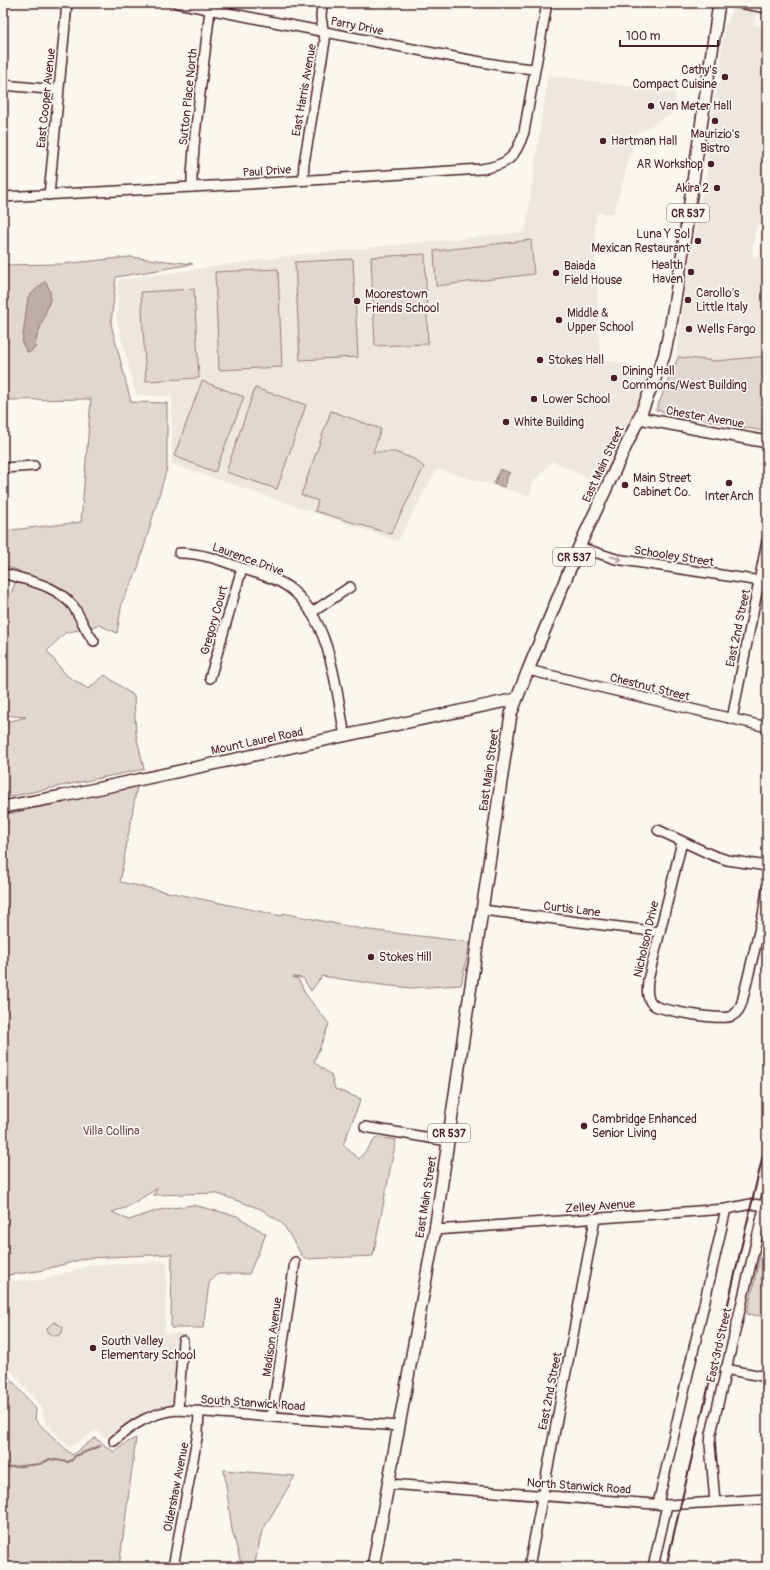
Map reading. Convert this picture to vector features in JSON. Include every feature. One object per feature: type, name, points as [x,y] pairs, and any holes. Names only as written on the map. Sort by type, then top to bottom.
[{"type":"main road","name":"East Main Street","points":[[373,1567],[435,1230],[511,714],[579,547],[639,418],[659,371],[668,338],[719,3]]},
{"type":"main road","name":"Chester Avenue","points":[[639,418],[767,442]]},
{"type":"main road","name":"Mount Laurel Road","points":[[3,807],[63,796],[516,699]]},
{"type":"street","name":"East Cooper Avenue","points":[[49,195],[67,3]]},
{"type":"street","name":"Parry Drive","points":[[177,3],[497,65],[534,69]]},
{"type":"street","name":"East Harris Avenue","points":[[303,180],[304,163],[325,41],[321,17],[322,3]]},
{"type":"street","name":"Paul Drive","points":[[3,197],[303,180],[495,167],[501,165],[510,159],[521,141],[526,121],[534,69],[547,3]]},
{"type":"street","points":[[739,3],[767,8]]},
{"type":"street","name":"Sutton Place North","points":[[192,187],[195,135],[210,10]]},
{"type":"street","points":[[3,85],[58,90]]},
{"type":"street","points":[[3,468],[34,466]]},
{"type":"street","name":"East 2nd Street","points":[[732,719],[763,582],[767,542]]},
{"type":"street","name":"Schooley Street","points":[[579,547],[616,559],[763,582]]},
{"type":"street","name":"Laurence Drive","points":[[179,553],[198,554],[263,575],[291,589],[304,602],[316,621],[325,643],[345,736]]},
{"type":"street","name":"Gregory Court","points":[[210,678],[242,568]]},
{"type":"street","points":[[3,574],[31,581],[61,594],[73,607],[94,641]]},
{"type":"street","points":[[311,613],[350,587]]},
{"type":"street","name":"Chestnut Street","points":[[528,670],[767,727]]},
{"type":"street","points":[[658,830],[682,842],[727,860],[767,866]]},
{"type":"street","name":"Nicholson Drive","points":[[682,842],[647,986],[648,997],[652,1004],[660,1008],[717,1018],[728,1018],[736,1014],[742,1002],[767,890]]},
{"type":"street","name":"Curtis Lane","points":[[482,910],[660,932]]},
{"type":"street","points":[[365,1127],[448,1141]]},
{"type":"street","name":"East 3rd Street","points":[[715,1502],[710,1444],[711,1434],[766,1206],[767,1195]]},
{"type":"street","name":"Zelley Avenue","points":[[435,1230],[726,1209],[751,1204],[766,1206]]},
{"type":"street","name":"East 3rd Street","points":[[653,1567],[663,1504],[726,1209]]},
{"type":"street","name":"East 2nd Street","points":[[528,1567],[595,1219]]},
{"type":"street","name":"Madison Avenue","points":[[272,1416],[295,1262]]},
{"type":"street","points":[[178,1410],[183,1341]]},
{"type":"street","points":[[726,1369],[767,1377]]},
{"type":"street","name":"South Stanwick Road","points":[[114,1441],[130,1427],[146,1418],[162,1412],[178,1410],[399,1426]]},
{"type":"street","name":"Oldershaw Avenue","points":[[173,1567],[198,1433],[199,1411]]},
{"type":"street","name":"North Stanwick Road","points":[[389,1484],[663,1504],[767,1500]]},
{"type":"shaded area","points":[[732,7],[757,10],[755,25],[767,27],[767,226],[756,225],[752,256],[767,259],[767,356],[716,361],[676,357],[691,250],[693,251],[697,216],[700,213],[699,208],[706,178],[708,161],[706,157],[714,101],[717,87],[720,85],[721,52],[726,21],[729,21]]},
{"type":"shaded area","name":"Moorestown Friends School","points":[[548,75],[676,93],[671,115],[636,134],[614,213],[597,213],[595,226],[601,359],[659,371],[605,487],[553,461],[534,480],[529,496],[437,469],[398,541],[172,464],[172,396],[136,395],[117,321],[118,280],[287,256],[525,232]]},
{"type":"shaded area","points":[[44,282],[46,282],[50,291],[50,300],[36,340],[35,348],[30,352],[27,352],[22,343],[28,297]]},
{"type":"shaded area","points":[[500,469],[510,473],[508,475],[505,487],[494,484]]},
{"type":"shaded area","name":"South Valley Elementary School","points":[[167,1261],[165,1333],[185,1334],[178,1410],[154,1414],[114,1444],[96,1430],[70,1448],[45,1422],[42,1408],[3,1361],[3,1286],[10,1281],[42,1280],[91,1265]]},
{"type":"green space","points":[[531,240],[534,274],[436,286],[434,251]]},
{"type":"green space","points":[[425,254],[428,344],[375,346],[371,257]]},
{"type":"green space","points":[[130,257],[193,264],[116,277],[111,324],[131,402],[167,403],[167,468],[137,571],[122,602],[117,633],[99,625],[65,633],[47,651],[66,675],[88,689],[105,675],[134,696],[136,734],[144,769],[3,798],[3,723],[26,717],[3,715],[3,613],[20,571],[3,565],[3,531],[81,522],[91,399],[3,400],[3,265],[62,264]]},
{"type":"green space","points":[[353,259],[358,357],[300,360],[295,262]]},
{"type":"green space","points":[[278,269],[282,367],[219,370],[215,272]]},
{"type":"green space","points":[[194,289],[199,378],[146,381],[141,292]]},
{"type":"green space","points":[[767,356],[767,432],[656,410],[678,357],[716,361]]},
{"type":"green space","points":[[202,381],[244,397],[215,472],[174,456]]},
{"type":"green space","points":[[255,388],[306,405],[277,489],[226,472]]},
{"type":"green space","points":[[331,411],[381,429],[373,452],[395,452],[414,459],[424,467],[391,534],[315,511],[318,501],[301,495]]},
{"type":"green space","name":"Villa Collina","points":[[137,786],[120,882],[282,916],[283,913],[361,929],[470,942],[461,985],[411,988],[322,976],[311,991],[303,978],[293,977],[299,980],[306,995],[329,1024],[314,1062],[331,1075],[335,1089],[361,1099],[343,1145],[359,1159],[377,1137],[396,1140],[373,1256],[304,1259],[283,1224],[261,1209],[215,1193],[153,1195],[158,1188],[125,1208],[112,1212],[129,1220],[159,1210],[193,1205],[237,1216],[266,1234],[249,1274],[218,1274],[209,1283],[203,1328],[171,1328],[172,1254],[87,1258],[39,1271],[8,1275],[3,1279],[3,815]]},
{"type":"green space","points":[[767,1224],[767,1317],[747,1314]]},
{"type":"green space","points":[[54,1322],[63,1327],[62,1333],[58,1336],[47,1332],[47,1328]]},
{"type":"green space","points":[[3,1370],[36,1409],[35,1420],[72,1455],[95,1438],[114,1452],[136,1438],[119,1567],[3,1567]]},
{"type":"green space","points":[[224,1470],[295,1476],[262,1531],[254,1567],[242,1567],[232,1530]]},
{"type":"waterway","points":[[3,1468],[40,1464],[50,1459],[68,1462],[75,1456],[100,1446]]},
{"type":"railway","points":[[666,1567],[767,1138]]},
{"type":"place","name":"Cathy's Compact Cuisine","points":[[725,77]]},
{"type":"place","name":"Van Meter Hall","points":[[651,106]]},
{"type":"place","name":"Maurizio's Bistro","points":[[715,121]]},
{"type":"place","name":"Hartman Hall","points":[[603,141]]},
{"type":"place","name":"AR Workshop","points":[[711,164]]},
{"type":"place","name":"Akira 2","points":[[717,188]]},
{"type":"place","name":"Luna Y Sol Mexican Restaurant","points":[[698,241]]},
{"type":"place","name":"Health Haven","points":[[691,272]]},
{"type":"place","name":"Baiada Field House","points":[[556,273]]},
{"type":"place","name":"Carollo's Little Italy","points":[[688,300]]},
{"type":"place","name":"Moorestown Friends School","points":[[357,301]]},
{"type":"place","name":"Middle & Upper School","points":[[559,320]]},
{"type":"place","name":"Wells Fargo","points":[[689,329]]},
{"type":"place","name":"Stokes Hall","points":[[540,360]]},
{"type":"place","name":"Dining Hall Commons/West Building","points":[[614,378]]},
{"type":"place","name":"Lower School","points":[[534,399]]},
{"type":"place","name":"White Building","points":[[506,422]]},
{"type":"place","name":"InterArch","points":[[729,483]]},
{"type":"place","name":"Main Street Cabinet Co.","points":[[625,485]]},
{"type":"place","name":"Stokes Hill","points":[[371,957]]},
{"type":"place","name":"Cambridge Enhanced Senior Living","points":[[584,1126]]},
{"type":"place","name":"South Valley Elementary School","points":[[93,1348]]}]
